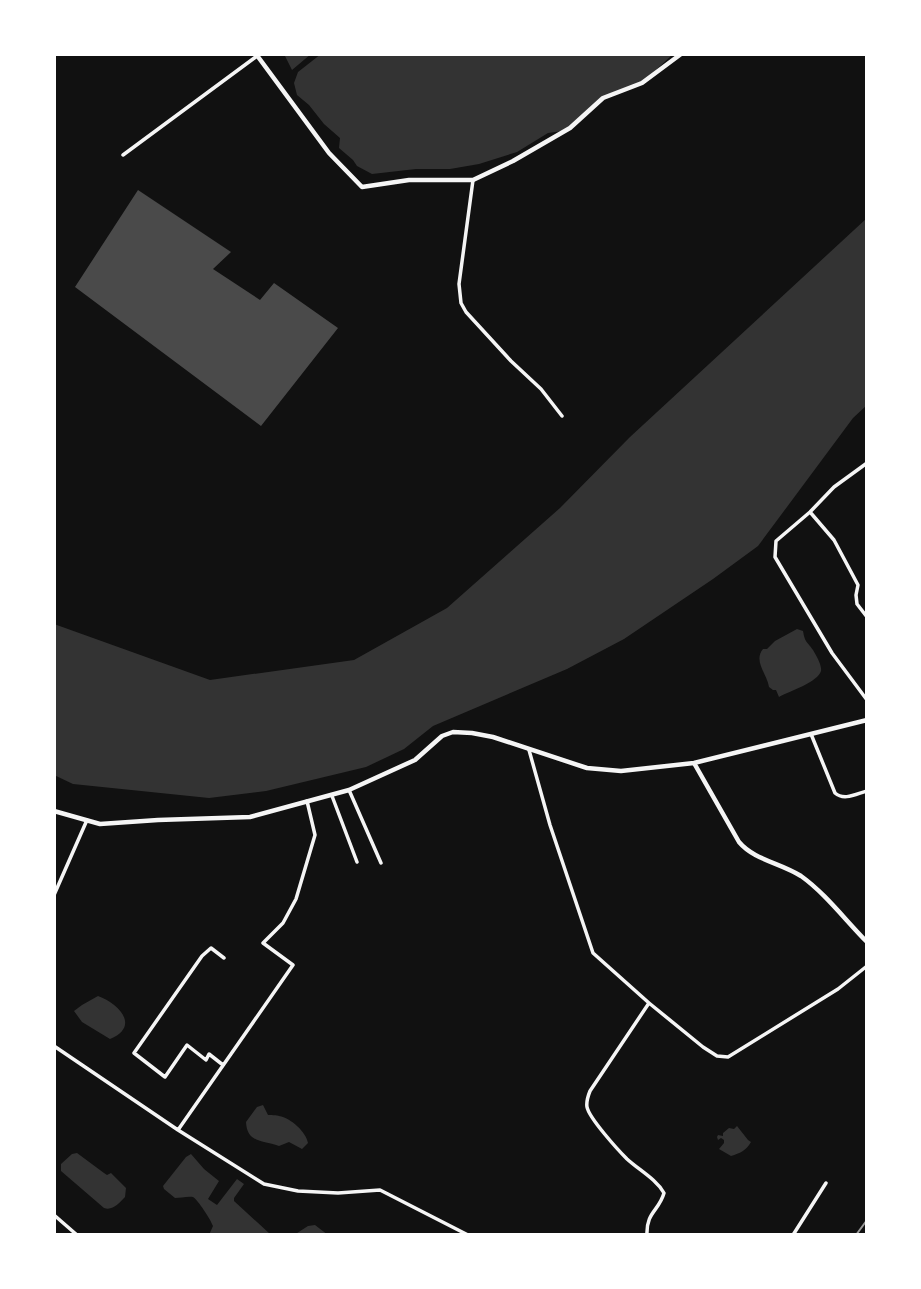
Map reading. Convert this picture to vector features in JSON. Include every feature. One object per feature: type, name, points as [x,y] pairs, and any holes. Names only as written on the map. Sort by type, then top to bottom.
[{"type":"main road","points":[[257,55],[329,153],[362,187],[410,180],[473,180],[513,161],[570,128],[603,98],[642,83],[681,54]]},
{"type":"main road","points":[[54,811],[100,824],[250,817],[349,790],[415,760],[442,736],[453,732],[493,737],[587,768],[621,771],[694,763],[867,720]]},
{"type":"main road","points":[[694,763],[744,848],[804,879],[867,942]]},
{"type":"street","points":[[123,155],[257,55]]},
{"type":"street","points":[[473,180],[459,284],[461,303],[466,312],[541,389],[562,416]]},
{"type":"street","points":[[867,463],[834,487],[776,541],[775,556],[832,653],[867,700]]},
{"type":"street","points":[[810,512],[834,540],[858,585],[858,604],[867,617]]},
{"type":"street","points":[[811,734],[835,793],[845,797],[867,791]]},
{"type":"street","points":[[529,750],[550,825],[593,953],[649,1003],[717,1056],[728,1057],[838,989],[867,966]]},
{"type":"street","points":[[349,790],[381,863]]},
{"type":"street","points":[[332,796],[358,862]]},
{"type":"street","points":[[178,1130],[293,965],[263,943],[283,923],[296,898],[315,835],[307,801]]},
{"type":"street","points":[[54,895],[87,820]]},
{"type":"street","points":[[223,1065],[209,1054],[206,1060],[187,1045],[165,1077],[134,1054],[202,956],[211,948],[224,958]]},
{"type":"street","points":[[647,1235],[648,1220],[664,1193],[626,1158],[606,1135],[588,1111],[586,1103],[590,1091],[649,1003]]},
{"type":"street","points":[[54,1046],[178,1130],[264,1184],[298,1192],[380,1190],[468,1235]]},
{"type":"street","points":[[793,1235],[826,1184]]},
{"type":"street","points":[[54,1214],[77,1235]]},
{"type":"shaded area","points":[[284,54],[311,54],[292,70]]},
{"type":"shaded area","points":[[321,54],[673,54],[642,83],[600,98],[570,130],[548,133],[517,152],[479,164],[450,169],[416,169],[372,174],[357,166],[339,148],[340,138],[297,95],[294,83],[298,72]]},
{"type":"shaded area","points":[[867,218],[867,405],[853,418],[758,546],[713,579],[624,639],[567,669],[433,726],[404,749],[366,767],[266,791],[209,798],[73,784],[54,775],[54,624],[210,680],[354,660],[447,608],[560,508],[630,437]]},
{"type":"shaded area","points":[[797,629],[803,631],[821,671],[809,682],[779,697],[776,690],[769,687],[760,663],[760,654],[763,649]]},
{"type":"shaded area","points":[[98,996],[119,1009],[125,1022],[119,1034],[110,1039],[82,1022],[74,1011]]},
{"type":"shaded area","points":[[263,1105],[268,1115],[284,1117],[297,1126],[308,1143],[302,1149],[289,1142],[279,1146],[252,1137],[246,1122],[257,1107]]},
{"type":"shaded area","points":[[737,1126],[751,1142],[747,1148],[731,1156],[719,1149],[724,1140],[718,1140],[717,1137],[723,1136],[729,1128],[734,1129]]},
{"type":"shaded area","points":[[77,1153],[107,1175],[111,1173],[126,1188],[125,1197],[116,1206],[104,1208],[61,1171],[61,1164]]},
{"type":"shaded area","points":[[191,1154],[219,1181],[208,1199],[217,1205],[237,1179],[244,1184],[234,1201],[270,1234],[209,1235],[213,1226],[195,1199],[175,1198],[163,1186]]},
{"type":"shaded area","points":[[315,1225],[328,1235],[294,1235],[308,1226]]},
{"type":"building","points":[[138,190],[231,252],[213,269],[260,300],[274,283],[338,328],[261,426],[75,287]]},
{"type":"railway","points":[[856,1235],[867,1220]]}]
